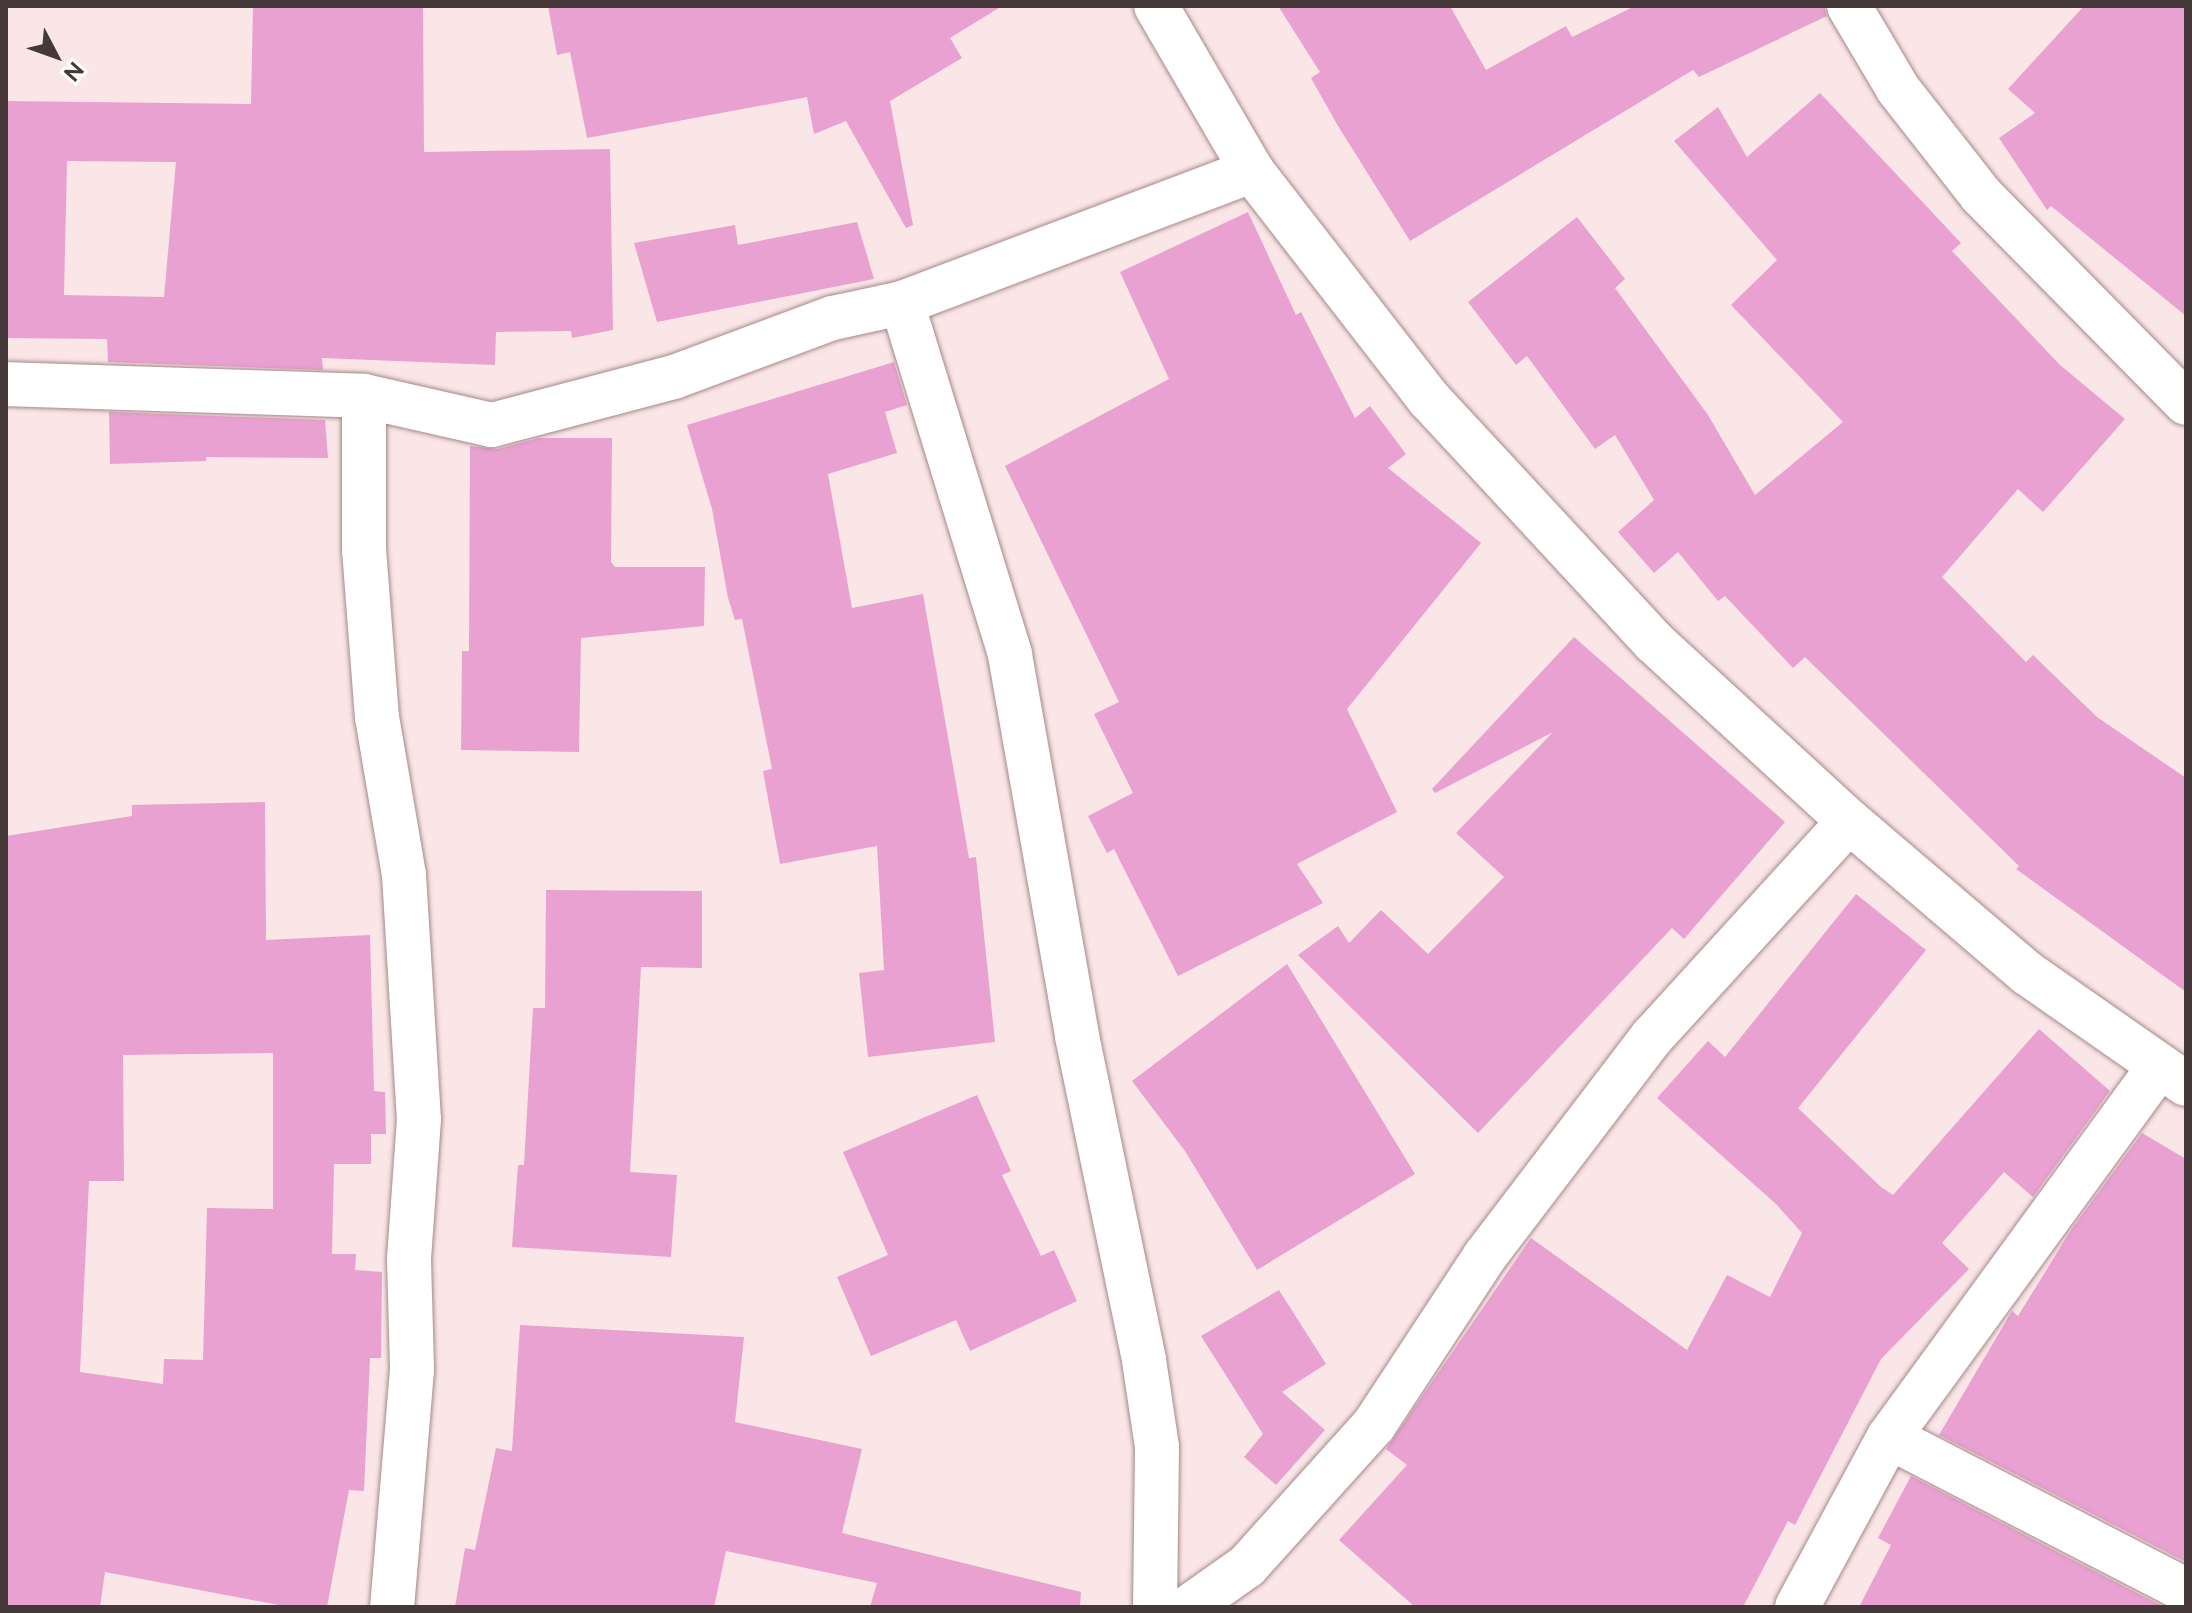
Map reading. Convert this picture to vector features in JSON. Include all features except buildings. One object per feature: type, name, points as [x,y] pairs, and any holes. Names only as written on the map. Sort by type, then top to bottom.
[{"type":"street","points":[[1156,6],[1252,171],[1440,410],[1654,642],[1849,821],[2027,973],[2172,1076],[1889,1437],[1797,1607]]},
{"type":"street","points":[[1849,6],[1898,89],[1981,195],[2186,403]]},
{"type":"street","points":[[6,384],[364,396],[492,425],[674,377],[833,318],[902,303],[1252,171]]},
{"type":"street","points":[[902,303],[1010,655],[1077,1036],[1144,1360],[1157,1447],[1155,1607]]},
{"type":"street","points":[[364,396],[364,549],[374,686],[404,875],[419,1119],[409,1260],[412,1370],[392,1607]]},
{"type":"street","points":[[1189,1607],[1247,1566],[1374,1425],[1485,1256],[1652,1037],[1849,821]]},
{"type":"street","points":[[1889,1437],[2186,1590]]}]
